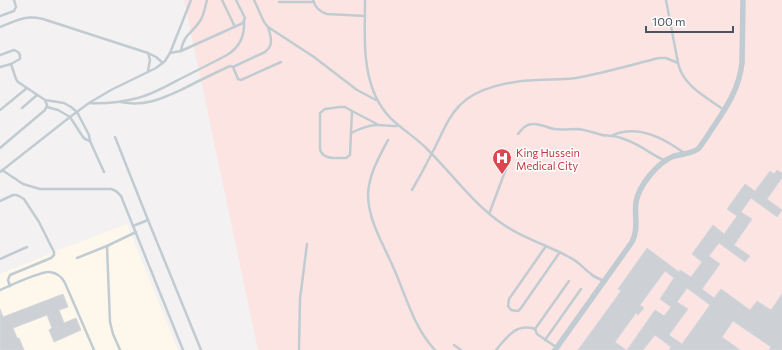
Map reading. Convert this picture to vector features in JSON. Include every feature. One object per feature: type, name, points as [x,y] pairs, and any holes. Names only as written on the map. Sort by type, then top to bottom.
[{"type":"street","points":[[556,349],[635,237],[636,206],[640,190],[657,168],[665,161],[675,156],[694,152],[698,149],[725,110],[735,91],[741,73],[743,0]]},
{"type":"lane","points":[[0,16],[14,11],[16,7],[14,0]]},
{"type":"lane","points":[[183,350],[136,232],[118,192],[114,190],[40,189],[23,184],[1,171],[89,104],[111,90],[156,68],[163,63],[170,53],[191,0]]},
{"type":"lane","points":[[181,51],[186,36],[201,20],[207,0]]},
{"type":"lane","points":[[222,0],[235,27]]},
{"type":"lane","points":[[89,104],[119,102],[139,98],[158,91],[231,52],[241,41],[244,31],[244,16],[236,0]]},
{"type":"lane","points":[[254,0],[264,22],[268,27],[314,57],[357,90],[377,100]]},
{"type":"lane","points":[[365,0],[365,47],[367,67],[377,100],[387,115],[432,154],[473,198],[497,221],[517,233],[575,260],[593,276],[604,281]]},
{"type":"lane","points":[[666,0],[679,68],[690,85],[725,110]]},
{"type":"lane","points":[[279,2],[314,1],[320,11],[327,14],[365,16]]},
{"type":"lane","points":[[0,27],[19,19],[34,17],[148,52],[163,63]]},
{"type":"lane","points":[[170,53],[181,51],[242,24],[244,21]]},
{"type":"lane","points":[[119,102],[127,104],[142,104],[157,100],[229,66],[233,67],[265,52],[270,49],[272,41],[268,27]]},
{"type":"lane","points":[[0,55],[14,50],[20,55],[20,59],[0,67]]},
{"type":"lane","points":[[148,52],[150,60],[150,68],[148,72]]},
{"type":"lane","points":[[412,190],[455,110],[466,99],[480,92],[522,81],[577,77],[659,58],[670,59],[678,62]]},
{"type":"lane","points":[[233,67],[237,78],[241,80],[281,62]]},
{"type":"lane","points":[[10,64],[18,82],[45,100],[64,103],[77,112],[89,135],[90,141],[104,172]]},
{"type":"lane","points":[[0,110],[27,88]]},
{"type":"lane","points":[[22,108],[37,95]]},
{"type":"lane","points":[[0,148],[45,110],[47,107],[47,102],[45,100]]},
{"type":"lane","points":[[47,107],[58,110],[70,117],[83,137],[90,141]]},
{"type":"lane","points":[[352,111],[350,153],[348,157],[325,156],[320,152],[319,115],[324,109],[342,107],[348,108],[377,125]]},
{"type":"lane","points":[[518,134],[526,126],[533,124],[554,129],[581,130],[613,136],[629,141],[637,144],[665,161]]},
{"type":"lane","points":[[351,133],[377,125],[398,126]]},
{"type":"lane","points":[[613,136],[630,130],[642,132],[668,142],[686,154]]},
{"type":"lane","points":[[115,137],[201,350]]},
{"type":"lane","points":[[388,140],[370,178],[368,194],[370,210],[374,224],[416,322],[424,336],[436,350]]},
{"type":"lane","points":[[489,214],[506,168]]},
{"type":"lane","points":[[0,201],[16,195],[24,198],[39,222],[54,252],[54,255],[51,258],[10,275],[8,280],[10,286]]},
{"type":"lane","points":[[133,226],[148,220]]},
{"type":"lane","points":[[77,258],[136,232]]},
{"type":"lane","points":[[299,350],[300,299],[307,244]]},
{"type":"lane","points":[[107,246],[110,322],[113,334],[120,350]]},
{"type":"lane","points":[[546,246],[509,300],[508,306],[511,310],[518,311],[521,308],[560,252]]},
{"type":"lane","points":[[0,259],[27,247]]},
{"type":"lane","points":[[0,290],[45,272],[55,273],[65,283],[94,350]]},
{"type":"lane","points":[[535,329],[569,280]]},
{"type":"lane","points":[[545,340],[581,288]]},
{"type":"lane","points":[[496,350],[508,336],[517,329],[528,327],[535,329]]},
{"type":"lane","points":[[535,329],[537,334],[556,349]]},
{"type":"lane","points":[[454,345],[461,350]]},
{"type":"shaded area","name":"King Hussein Medical City","points":[[184,0],[782,0],[782,350],[258,350]]},
{"type":"shaded area","points":[[127,224],[178,350],[0,350],[0,274]]},
{"type":"building","points":[[777,170],[782,173],[782,178],[767,199],[782,210],[777,217],[751,198],[741,212],[752,219],[734,245],[750,256],[745,262],[719,243],[709,256],[720,264],[702,289],[714,298],[721,289],[750,310],[757,301],[771,310],[782,294],[782,350],[769,350],[771,347],[733,321],[722,337],[740,350],[669,350],[671,347],[655,335],[643,350],[627,350],[655,310],[664,316],[671,307],[660,299],[674,278],[665,271],[640,305],[644,308],[638,315],[636,313],[615,342],[626,350],[578,350],[621,291],[618,289],[647,248],[679,272],[680,270],[691,277],[702,262],[692,254],[713,225],[724,234],[737,216],[727,209],[745,184],[755,191],[770,171],[774,174]],"holes":[[[687,288],[710,305],[682,344],[669,335],[688,309],[677,302]]]},
{"type":"building","points":[[63,294],[68,307],[59,310],[64,323],[76,318],[81,330],[54,342],[49,330],[52,328],[47,315],[13,328],[24,350],[0,350],[0,309],[3,317]]},
{"type":"place","name":"King Hussein Medical City","points":[[502,175]]}]
